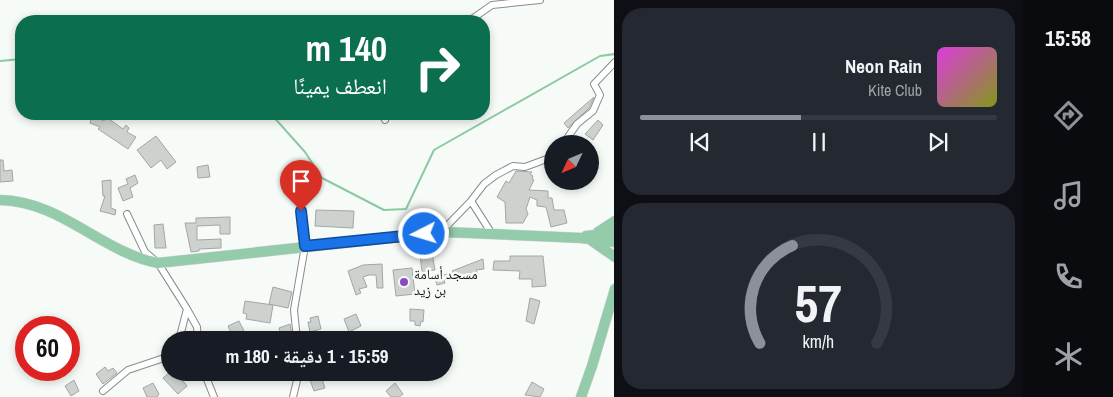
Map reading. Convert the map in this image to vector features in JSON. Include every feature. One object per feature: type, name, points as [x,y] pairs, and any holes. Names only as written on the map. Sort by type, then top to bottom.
[{"type":"main road","points":[[0,200],[18,200],[44,208],[73,221],[132,256],[158,263],[439,233],[588,237],[614,242]]},
{"type":"main road","points":[[588,237],[614,221]]},
{"type":"main road","points":[[588,237],[614,232]]},
{"type":"main road","points":[[588,237],[614,257]]},
{"type":"main road","points":[[581,397],[614,289]]},
{"type":"street","points":[[478,15],[492,6],[540,0]]},
{"type":"street","points":[[569,135],[577,124],[593,112],[600,95],[594,84],[614,62]]},
{"type":"street","points":[[439,233],[471,201],[484,184],[496,175],[513,166],[524,168],[544,160]]},
{"type":"street","points":[[471,201],[492,234]]},
{"type":"street","points":[[296,331],[294,310],[305,246],[301,211]]},
{"type":"street","points":[[127,214],[145,252],[158,263],[187,309],[197,331]]},
{"type":"street","points":[[181,331],[187,309]]},
{"type":"street","points":[[103,391],[128,370],[161,359]]},
{"type":"street","points":[[208,381],[214,397]]},
{"type":"street","points":[[293,397],[297,381]]},
{"type":"building","points":[[594,97],[589,108],[568,128],[564,123]]},
{"type":"building","points":[[91,120],[110,120],[123,129],[126,125],[129,128],[127,132],[136,137],[128,149],[98,129],[100,127],[90,123]]},
{"type":"building","points":[[598,120],[603,125],[596,135],[585,134]]},
{"type":"building","points":[[156,136],[176,162],[167,169],[161,160],[151,168],[137,150]]},
{"type":"building","points":[[0,160],[3,160],[4,171],[12,170],[13,181],[0,182]]},
{"type":"building","points":[[208,165],[210,177],[198,178],[197,167]]},
{"type":"building","points":[[516,171],[532,172],[530,174],[534,180],[529,190],[548,191],[548,198],[552,198],[554,210],[564,210],[567,223],[551,227],[546,207],[537,206],[537,200],[530,197],[526,209],[528,214],[523,223],[506,223],[505,202],[497,197],[506,181],[509,183]]},
{"type":"building","points":[[135,175],[138,183],[130,188],[133,197],[123,201],[118,188],[128,184],[126,179]]},
{"type":"building","points":[[111,180],[111,208],[116,210],[115,215],[100,211],[105,196],[103,196],[102,181]]},
{"type":"building","points":[[316,210],[354,211],[353,228],[315,226]]},
{"type":"building","points":[[230,217],[230,234],[220,234],[220,225],[197,226],[197,240],[221,239],[221,248],[199,249],[199,251],[191,252],[185,223],[196,223],[196,218]]},
{"type":"building","points":[[163,224],[166,248],[155,248],[154,225]]},
{"type":"building","points":[[432,253],[435,270],[422,272],[420,254]]},
{"type":"building","points":[[510,256],[543,256],[546,286],[532,287],[532,279],[519,279],[520,271],[493,270],[494,261],[510,261]]},
{"type":"building","points":[[483,259],[484,269],[476,270],[478,274],[456,283],[455,279],[444,280],[445,283],[437,285],[434,275],[453,274],[452,271]]},
{"type":"building","points":[[382,264],[383,288],[377,288],[376,275],[369,275],[363,277],[367,287],[359,289],[361,293],[356,295],[348,271],[363,265]]},
{"type":"building","name":"مسجد أسامة بن زيد","points":[[412,268],[415,294],[396,296],[393,270]]},
{"type":"building","points":[[273,287],[292,292],[288,308],[269,304]]},
{"type":"building","points":[[530,298],[540,301],[534,324],[526,321]]},
{"type":"building","points":[[245,301],[273,305],[270,323],[246,319],[247,314],[243,313]]},
{"type":"building","points":[[410,309],[424,310],[423,322],[421,321],[420,326],[415,325],[415,321],[410,321]]},
{"type":"building","points":[[356,314],[361,326],[349,331],[344,319]]},
{"type":"building","points":[[318,316],[321,329],[310,331],[308,322],[311,322],[310,318]]},
{"type":"building","points":[[239,321],[244,331],[230,331],[228,326]]},
{"type":"building","points":[[290,324],[291,331],[280,331],[279,328]]},
{"type":"building","points":[[105,367],[108,371],[113,368],[117,373],[103,384],[96,374]]},
{"type":"building","points":[[74,381],[79,391],[71,396],[65,386]]},
{"type":"building","points":[[166,381],[183,381],[187,386],[178,394]]},
{"type":"building","points":[[310,381],[323,381],[325,388],[314,391]]},
{"type":"building","points":[[532,382],[544,389],[540,397],[525,395]]},
{"type":"building","points":[[153,383],[159,394],[157,397],[147,397],[143,388]]},
{"type":"building","points":[[395,383],[403,394],[399,397],[391,397],[386,391]]},
{"type":"waterway","points":[[490,118],[600,56],[614,54]]},
{"type":"waterway","points":[[0,61],[15,60]]},
{"type":"waterway","points":[[276,120],[305,152],[322,178],[384,210],[406,209],[434,150],[487,120]]},
{"type":"place","name":"مسجد أسامة بن زيد","points":[[404,282]]},
{"type":"route","points":[[301,211],[305,246],[424,234]]}]
